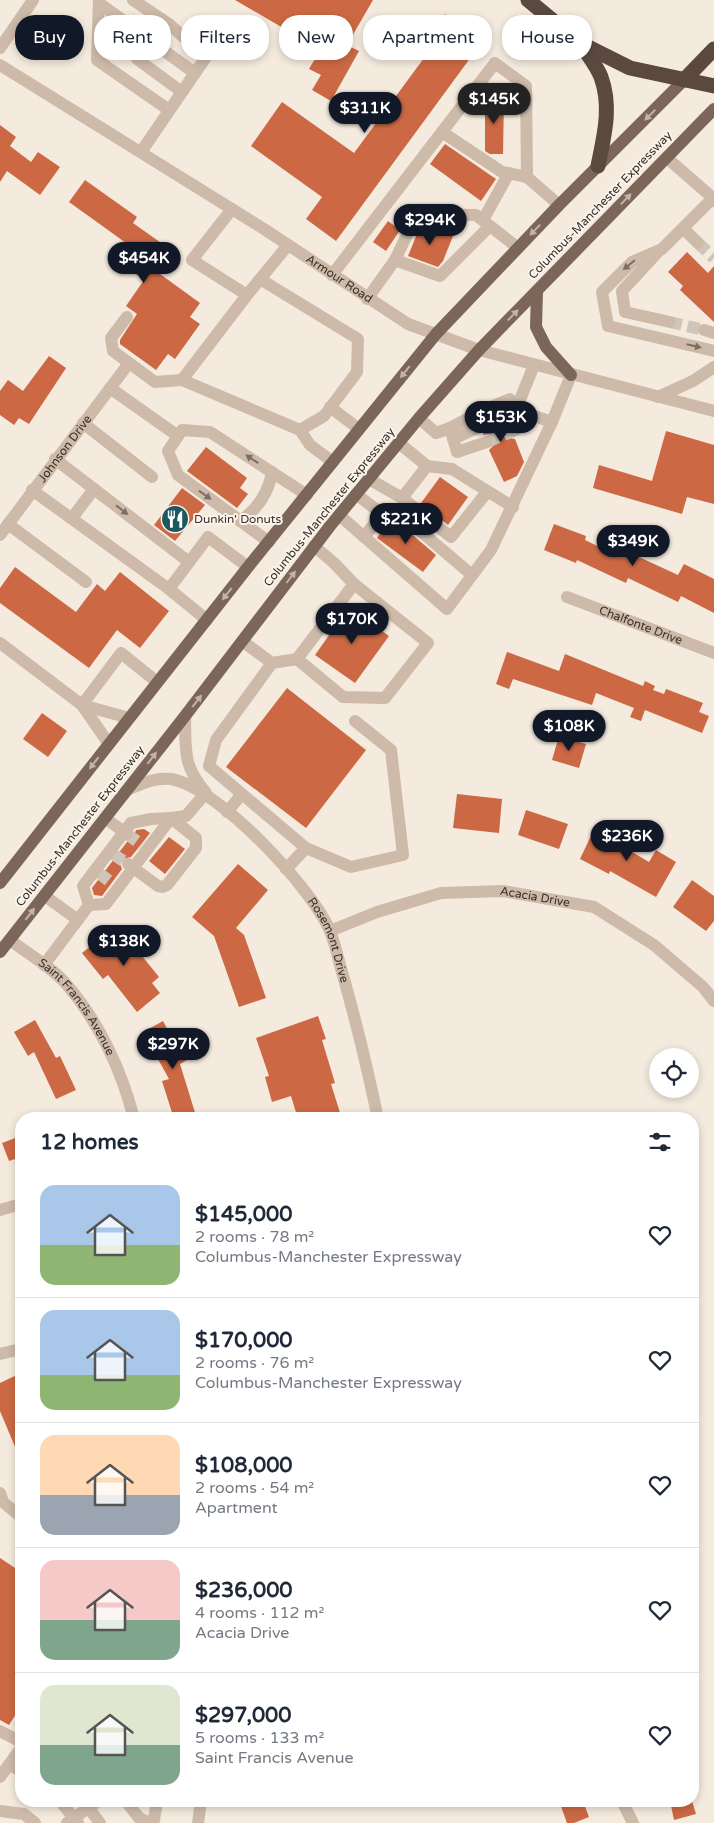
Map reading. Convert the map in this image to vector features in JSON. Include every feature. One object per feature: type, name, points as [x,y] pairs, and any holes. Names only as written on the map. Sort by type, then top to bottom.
[{"type":"highway","points":[[528,0],[546,15]]},
{"type":"highway","points":[[592,49],[630,68],[714,86]]},
{"type":"highway","name":"Columbus-Manchester Expressway","points":[[684,80],[714,49]]},
{"type":"highway","points":[[591,60],[601,76],[608,104],[605,133],[598,166]]},
{"type":"main road","name":"Columbus-Manchester Expressway","points":[[0,883],[248,567],[436,334],[684,80]]},
{"type":"main road","name":"Columbus-Manchester Expressway","points":[[0,952],[185,716],[314,546],[419,418],[479,350],[714,109]]},
{"type":"main road","points":[[537,291],[536,327],[546,347],[571,375]]},
{"type":"street","points":[[0,48],[34,0]]},
{"type":"street","points":[[133,0],[169,24],[206,57],[141,152]]},
{"type":"street","points":[[99,2],[116,15]]},
{"type":"street","points":[[99,2],[99,15]]},
{"type":"street","points":[[171,56],[195,73]]},
{"type":"street","points":[[97,60],[169,110]]},
{"type":"street","points":[[137,60],[182,92]]},
{"type":"street","points":[[332,275],[495,63],[526,86],[527,177]]},
{"type":"street","name":"Armour Road","points":[[0,65],[232,209],[366,299],[408,324],[479,350],[714,411]]},
{"type":"street","points":[[442,132],[502,172],[527,177],[559,206]]},
{"type":"street","points":[[667,158],[713,200],[622,291],[625,312],[670,322]]},
{"type":"street","points":[[394,260],[440,276],[487,223],[509,173]]},
{"type":"street","points":[[232,209],[192,260],[247,296]]},
{"type":"street","points":[[366,299],[394,260],[417,214],[476,215],[518,248]]},
{"type":"street","points":[[683,228],[698,243]]},
{"type":"street","points":[[182,380],[288,245]]},
{"type":"street","points":[[662,249],[632,262],[602,292],[608,326],[714,351]]},
{"type":"street","points":[[260,279],[358,339],[357,372],[324,416],[300,430]]},
{"type":"street","points":[[127,317],[111,338],[113,351],[155,382],[182,380],[300,430],[310,445],[333,462]]},
{"type":"street","name":"Johnson Drive","points":[[0,535],[82,423],[129,363]]},
{"type":"street","points":[[510,413],[534,365]]},
{"type":"street","points":[[658,397],[693,381],[714,367]]},
{"type":"street","points":[[339,515],[447,609],[492,550],[552,422],[571,375]]},
{"type":"street","points":[[110,388],[178,436]]},
{"type":"street","points":[[500,403],[510,399],[510,413],[524,426],[513,431]]},
{"type":"street","points":[[330,407],[359,429]]},
{"type":"street","points":[[510,413],[552,422]]},
{"type":"street","points":[[452,434],[474,415]]},
{"type":"street","points":[[419,418],[436,432],[452,434],[479,427]]},
{"type":"street","points":[[82,423],[152,477]]},
{"type":"street","points":[[269,542],[178,475],[168,451],[182,430],[210,432],[307,495]]},
{"type":"street","points":[[452,434],[458,452],[487,442]]},
{"type":"street","points":[[399,443],[427,466],[452,469],[513,508]]},
{"type":"street","points":[[55,459],[189,562]]},
{"type":"street","points":[[402,498],[427,466]]},
{"type":"street","points":[[240,521],[248,516],[269,488],[272,472]]},
{"type":"street","points":[[369,479],[402,498],[451,537],[487,492]]},
{"type":"street","points":[[72,518],[94,489]]},
{"type":"street","points":[[32,490],[169,589],[207,620]]},
{"type":"street","points":[[356,494],[382,514],[398,512],[472,575]]},
{"type":"street","points":[[364,537],[382,514]]},
{"type":"street","points":[[8,524],[86,582]]},
{"type":"street","points":[[169,589],[208,537],[248,567]]},
{"type":"street","points":[[297,659],[343,697],[385,698],[428,644],[354,584],[314,546]]},
{"type":"street","points":[[354,584],[297,659],[272,664],[216,740],[209,766],[306,848],[351,867],[403,855],[391,750],[355,722]]},
{"type":"street","name":"Chalfonte Drive","points":[[567,597],[714,653]]},
{"type":"street","points":[[242,641],[272,664]]},
{"type":"street","points":[[0,643],[82,705],[109,744]]},
{"type":"street","points":[[82,705],[121,653],[157,682]]},
{"type":"street","points":[[82,705],[129,718]]},
{"type":"street","name":"Rosemont Drive","points":[[185,716],[187,764],[193,777],[207,797]]},
{"type":"street","name":"Rosemont Drive","points":[[127,790],[146,782],[172,779],[207,797],[248,829],[312,899],[330,931],[361,1037],[377,1112]]},
{"type":"street","points":[[227,812],[242,794]]},
{"type":"street","points":[[89,905],[83,886],[97,872],[126,833],[131,823],[186,816],[207,797]]},
{"type":"street","points":[[105,818],[126,833]]},
{"type":"street","points":[[89,905],[106,904],[130,866],[171,818]]},
{"type":"street","points":[[130,866],[158,886],[168,885],[197,843],[196,838],[171,818]]},
{"type":"street","points":[[286,869],[306,848]]},
{"type":"street","name":"Acacia Drive","points":[[330,931],[377,912],[440,893],[503,890],[594,907],[654,945],[703,987],[714,1001]]},
{"type":"street","points":[[44,896],[78,920]]},
{"type":"street","points":[[44,966],[89,905]]},
{"type":"street","name":"Saint Francis Avenue","points":[[10,940],[67,984],[90,1018],[115,1061],[132,1112]]},
{"type":"street","points":[[0,1210],[15,1206]]},
{"type":"street","points":[[0,1354],[15,1350]]},
{"type":"street","points":[[1,1500],[15,1512]]},
{"type":"street","points":[[0,1731],[15,1739]]},
{"type":"street","points":[[0,1777],[15,1757]]},
{"type":"street","points":[[10,1764],[15,1768]]},
{"type":"street","points":[[64,1807],[73,1821],[87,1807]]},
{"type":"street","points":[[92,1807],[100,1823]]},
{"type":"street","points":[[131,1807],[139,1818],[150,1823],[154,1820],[155,1807]]},
{"type":"street","points":[[198,1823],[200,1807]]},
{"type":"street","points":[[625,1807],[633,1823]]},
{"type":"street","points":[[0,1811],[24,1814],[33,1822]]},
{"type":"building","points":[[235,0],[373,0],[353,35],[353,15],[279,15],[279,26],[269,20],[269,15],[261,15]]},
{"type":"building","points":[[353,48],[359,51],[331,101],[312,90],[321,75],[309,69],[314,60],[353,60]]},
{"type":"building","points":[[423,60],[469,60],[336,241],[306,219],[322,197],[251,146],[282,102],[354,153]]},
{"type":"building","points":[[485,96],[504,97],[503,154],[490,154],[485,151]]},
{"type":"building","points":[[0,125],[16,137],[10,146],[31,162],[38,152],[60,167],[40,195],[7,171],[0,182]]},
{"type":"building","points":[[445,144],[496,179],[481,201],[430,164]]},
{"type":"building","points":[[85,180],[137,217],[133,223],[164,245],[149,266],[200,303],[190,317],[200,324],[175,359],[168,354],[156,370],[120,344],[120,340],[137,314],[126,306],[144,280],[122,264],[133,248],[69,202]]},
{"type":"building","points":[[388,221],[400,230],[386,251],[373,242]]},
{"type":"building","points":[[421,224],[453,236],[443,261],[438,267],[408,256]]},
{"type":"building","points":[[687,252],[708,273],[714,266],[714,322],[680,290],[683,286],[668,272]]},
{"type":"building","points":[[49,356],[66,368],[29,424],[19,418],[14,425],[0,415],[0,391],[8,380],[23,391]]},
{"type":"building","points":[[493,400],[493,406],[498,411],[498,419],[504,423],[509,422],[506,434],[509,438],[515,439],[524,462],[517,476],[504,482],[489,450],[495,444],[494,439],[489,434],[483,435],[487,424],[481,419],[481,411],[476,407]]},
{"type":"building","points":[[666,431],[714,445],[714,504],[687,497],[682,514],[593,488],[599,465],[652,481]]},
{"type":"building","points":[[206,447],[247,478],[240,488],[248,494],[237,508],[187,471]]},
{"type":"building","points":[[440,477],[468,497],[448,525],[421,503]]},
{"type":"building","name":"Dunkin' Donuts","points":[[182,488],[205,505],[175,541],[154,525]]},
{"type":"building","points":[[395,520],[436,555],[423,572],[377,538],[389,521]]},
{"type":"building","points":[[554,524],[586,536],[585,540],[614,554],[624,534],[645,544],[639,557],[678,575],[684,564],[714,579],[714,613],[681,596],[678,602],[628,578],[626,583],[577,560],[576,563],[544,550]]},
{"type":"building","points":[[15,567],[76,612],[97,584],[105,591],[120,572],[169,611],[140,648],[117,630],[89,668],[0,603],[0,588]]},
{"type":"building","points":[[349,607],[389,636],[355,683],[315,655]]},
{"type":"building","points":[[507,652],[559,671],[565,654],[643,686],[645,681],[655,686],[653,690],[664,694],[666,689],[703,703],[699,712],[709,716],[702,733],[645,710],[641,721],[630,717],[634,708],[596,693],[592,705],[513,679],[509,689],[496,684]]},
{"type":"building","points":[[287,688],[366,750],[306,828],[226,767]]},
{"type":"building","points":[[42,713],[67,731],[48,757],[23,739]]},
{"type":"building","points":[[559,736],[586,744],[579,768],[552,760]]},
{"type":"building","points":[[457,794],[502,799],[499,833],[453,828]]},
{"type":"building","points":[[526,810],[568,824],[559,849],[518,835]]},
{"type":"building","points":[[596,825],[626,840],[622,846],[649,862],[656,850],[676,862],[656,897],[610,871],[609,874],[580,859]]},
{"type":"building","points":[[144,829],[150,833],[131,857],[122,859],[120,864],[122,869],[102,896],[94,895],[92,888],[127,842],[133,839],[136,830]]},
{"type":"building","points":[[169,837],[185,849],[165,874],[149,861]]},
{"type":"building","points":[[238,864],[268,890],[236,928],[244,935],[266,998],[239,1007],[214,936],[192,917]]},
{"type":"building","points":[[692,880],[714,896],[714,921],[706,931],[673,907]]},
{"type":"building","points":[[117,925],[159,977],[152,983],[160,993],[137,1012],[108,975],[103,979],[82,953]]},
{"type":"building","points":[[318,1016],[326,1039],[322,1040],[335,1083],[331,1084],[340,1112],[296,1112],[291,1096],[272,1102],[265,1077],[269,1076],[256,1038]]},
{"type":"building","points":[[35,1020],[56,1058],[60,1056],[76,1090],[56,1099],[34,1052],[28,1056],[14,1032]]},
{"type":"building","points":[[163,1021],[177,1047],[186,1041],[194,1056],[180,1064],[195,1112],[172,1112],[162,1081],[169,1079],[143,1032]]},
{"type":"building","points":[[15,1138],[15,1159],[9,1161],[2,1143]]},
{"type":"building","points":[[15,1376],[15,1447],[0,1411],[0,1383]]},
{"type":"building","points":[[0,1558],[15,1568],[15,1716],[9,1725],[0,1720]]},
{"type":"building","points":[[561,1807],[585,1807],[589,1817],[574,1823],[567,1823]]},
{"type":"building","points":[[671,1807],[694,1807],[696,1814],[674,1820]]},
{"type":"tunnel","points":[[698,243],[714,258]]},
{"type":"tunnel","points":[[670,322],[704,330]]},
{"type":"tunnel","points":[[474,415],[500,403]]},
{"type":"tunnel","points":[[479,427],[505,415]]},
{"type":"tunnel","points":[[487,442],[513,431]]},
{"type":"tunnel","points":[[127,834],[142,845]]},
{"type":"tunnel","points":[[113,854],[128,864]]},
{"type":"tunnel","points":[[99,873],[113,884]]},
{"type":"place","name":"Dunkin' Donuts","points":[[175,519]]}]
